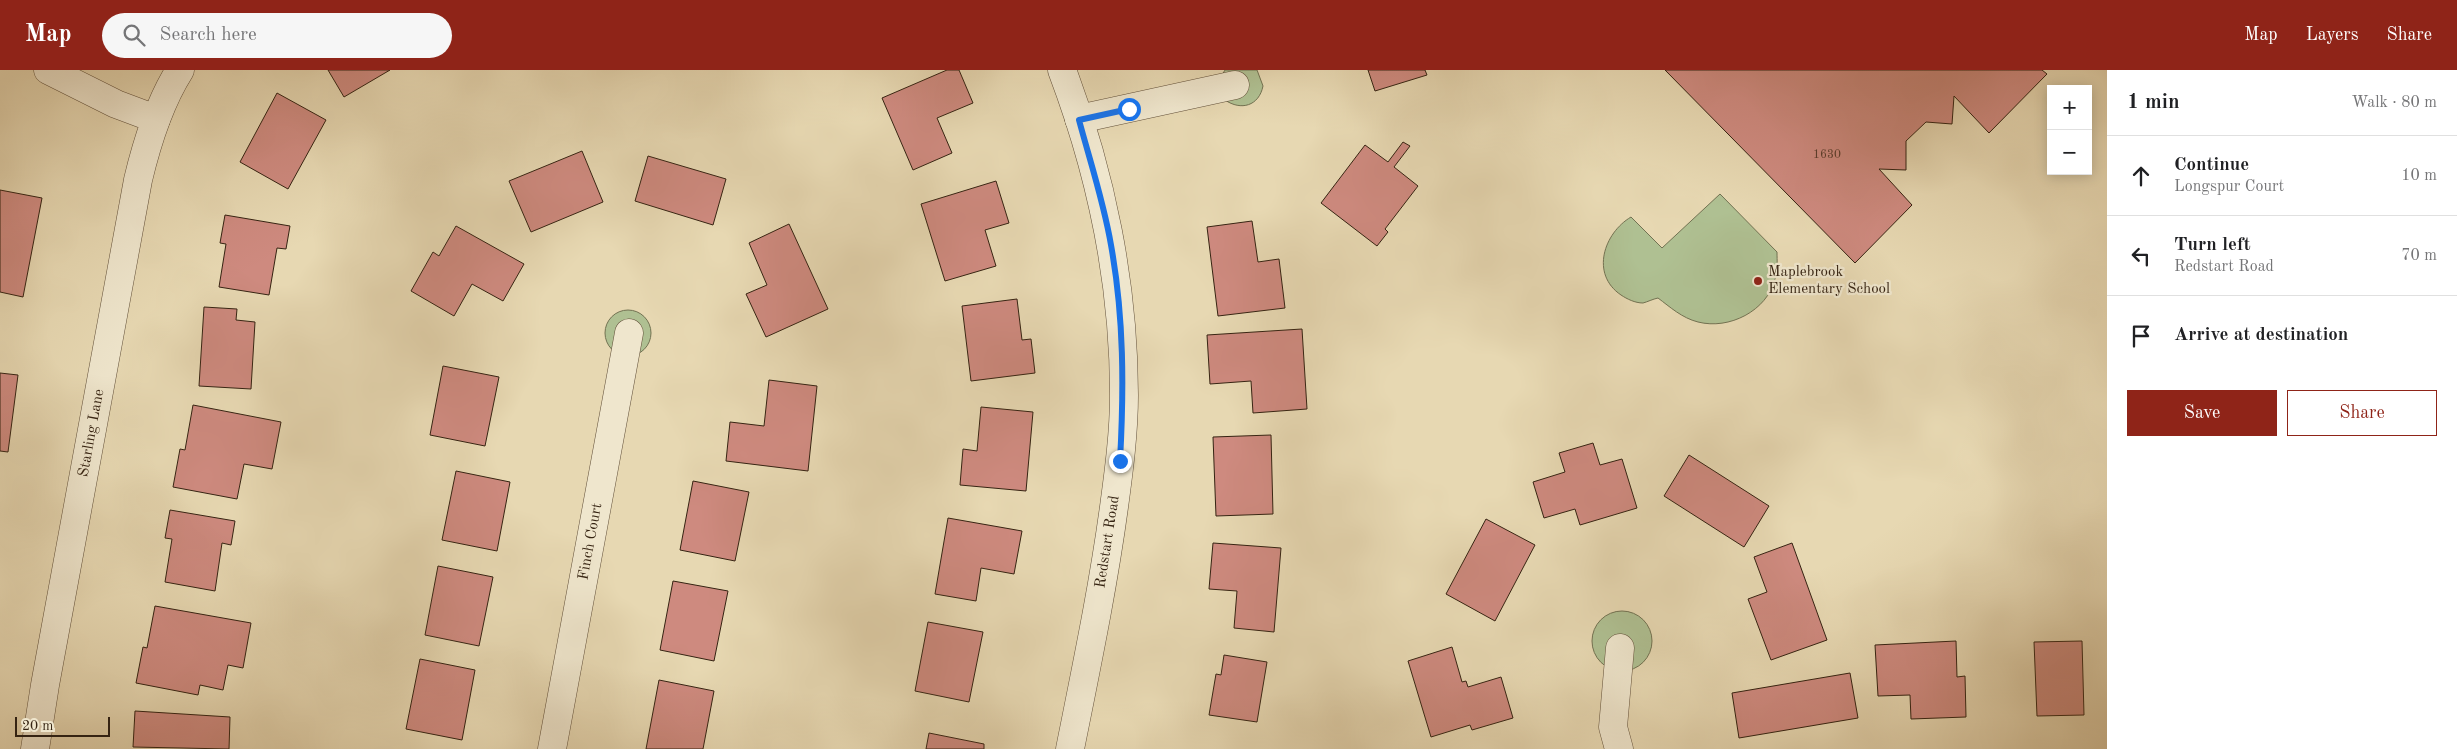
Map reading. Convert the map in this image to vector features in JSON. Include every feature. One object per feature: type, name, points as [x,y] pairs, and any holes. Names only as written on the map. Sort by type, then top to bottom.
[{"type":"street","points":[[48,70],[116,104],[156,119]]},
{"type":"street","name":"Starling Lane","points":[[35,749],[138,180],[146,146],[156,119],[180,70]]},
{"type":"street","name":"Redstart Road","points":[[1062,70],[1079,120],[1111,244],[1121,324],[1124,396],[1120,461],[1107,557],[1070,749]]},
{"type":"street","points":[[1079,120],[1235,85]]},
{"type":"street","name":"Finch Court","points":[[552,749],[629,333]]},
{"type":"street","points":[[1618,749],[1613,727],[1620,648]]},
{"type":"green space","points":[[1225,70],[1257,70],[1263,86],[1258,98],[1243,106],[1225,100],[1219,80]]},
{"type":"green space","points":[[1720,194],[1777,252],[1777,273],[1771,290],[1755,309],[1745,316],[1734,320],[1710,324],[1698,322],[1681,315],[1658,298],[1643,303],[1631,300],[1621,295],[1611,286],[1603,265],[1604,254],[1614,233],[1622,224],[1631,217],[1662,248]]},
{"type":"green space","points":[[628,310],[641,314],[647,320],[651,333],[647,346],[641,352],[628,356],[615,352],[609,346],[605,333],[609,320],[615,314]]},
{"type":"green space","points":[[1622,611],[1638,616],[1643,620],[1647,625],[1652,641],[1647,657],[1643,662],[1638,666],[1622,671],[1606,666],[1601,662],[1597,657],[1592,641],[1597,625],[1601,620],[1606,616]]},
{"type":"building","points":[[328,70],[390,70],[344,97]]},
{"type":"building","points":[[947,70],[959,70],[973,103],[937,118],[952,153],[913,170],[882,98]]},
{"type":"building","points":[[1368,70],[1425,70],[1427,75],[1375,91]]},
{"type":"building","points":[[1665,70],[2042,70],[2047,74],[1989,133],[1954,96],[1952,124],[1926,122],[1906,141],[1906,170],[1879,169],[1912,205],[1855,263]]},
{"type":"building","points":[[277,93],[326,120],[288,189],[240,162]]},
{"type":"building","points":[[1403,142],[1410,146],[1394,167],[1418,186],[1385,229],[1388,232],[1377,246],[1321,203],[1365,145],[1388,162]]},
{"type":"building","points":[[582,151],[603,202],[531,232],[509,181]]},
{"type":"building","points":[[648,156],[726,179],[713,225],[635,201]]},
{"type":"building","points":[[996,181],[1009,223],[985,230],[996,266],[945,281],[921,204]]},
{"type":"building","points":[[0,190],[42,198],[23,297],[0,292]]},
{"type":"building","points":[[225,215],[290,226],[286,249],[277,248],[269,295],[219,287],[226,244],[220,243]]},
{"type":"building","points":[[1252,221],[1258,262],[1279,259],[1285,308],[1218,316],[1207,227]]},
{"type":"building","points":[[789,224],[828,309],[766,337],[746,294],[767,285],[749,243]]},
{"type":"building","points":[[456,226],[524,264],[503,301],[472,284],[454,316],[411,291],[433,252],[439,256]]},
{"type":"building","points":[[1017,299],[1022,340],[1031,339],[1035,373],[971,381],[962,306]]},
{"type":"building","points":[[204,307],[237,309],[236,320],[255,322],[251,389],[199,386]]},
{"type":"building","points":[[1302,329],[1307,409],[1253,413],[1251,381],[1210,384],[1207,335]]},
{"type":"building","points":[[443,366],[499,377],[485,446],[430,435]]},
{"type":"building","points":[[0,373],[18,375],[8,452],[0,451]]},
{"type":"building","points":[[769,380],[817,386],[808,471],[726,461],[730,422],[764,426]]},
{"type":"building","points":[[193,405],[281,422],[272,469],[244,464],[237,499],[173,487],[180,449],[185,450]]},
{"type":"building","points":[[981,407],[1033,412],[1026,491],[960,485],[963,449],[977,451]]},
{"type":"building","points":[[1271,435],[1273,514],[1216,516],[1213,437]]},
{"type":"building","points":[[1593,443],[1600,465],[1622,459],[1637,508],[1580,525],[1575,509],[1544,518],[1533,482],[1565,472],[1559,453]]},
{"type":"building","points":[[1689,455],[1769,506],[1744,547],[1664,496]]},
{"type":"building","points":[[456,471],[510,482],[497,551],[442,540]]},
{"type":"building","points":[[693,481],[749,492],[735,561],[680,550]]},
{"type":"building","points":[[170,510],[235,521],[231,545],[222,543],[215,591],[165,582],[172,539],[165,538]]},
{"type":"building","points":[[948,518],[1022,531],[1014,574],[981,568],[976,601],[935,594]]},
{"type":"building","points":[[1486,519],[1535,545],[1495,621],[1446,594]]},
{"type":"building","points":[[1213,543],[1281,548],[1274,632],[1234,628],[1237,591],[1209,589]]},
{"type":"building","points":[[1792,543],[1827,640],[1771,660],[1748,599],[1767,592],[1754,557]]},
{"type":"building","points":[[438,566],[493,577],[479,646],[425,635]]},
{"type":"building","points":[[673,581],[728,591],[714,661],[660,650]]},
{"type":"building","points":[[155,606],[251,623],[243,668],[228,665],[223,690],[200,685],[198,695],[136,683],[143,647],[147,648]]},
{"type":"building","points":[[928,622],[983,632],[969,702],[915,691]]},
{"type":"building","points":[[1956,641],[1957,677],[1965,676],[1966,717],[1911,719],[1910,695],[1878,696],[1875,645]]},
{"type":"building","points":[[2082,641],[2084,715],[2037,716],[2034,642]]},
{"type":"building","points":[[1452,647],[1462,682],[1466,681],[1468,687],[1501,677],[1513,718],[1472,730],[1470,725],[1431,737],[1408,661]]},
{"type":"building","points":[[1224,655],[1267,662],[1257,722],[1209,715],[1216,674],[1221,675]]},
{"type":"building","points":[[420,659],[475,670],[462,740],[406,729]]},
{"type":"building","points":[[1850,673],[1858,718],[1739,738],[1732,693]]},
{"type":"building","points":[[659,680],[714,691],[703,749],[646,749]]},
{"type":"building","points":[[135,711],[230,717],[229,749],[133,747]]},
{"type":"building","points":[[929,733],[984,744],[984,749],[926,749]]},
{"type":"place","name":"Maplebrook Elementary School","points":[[1758,281]]},
{"type":"route","points":[[1120,461],[1124,396],[1121,324],[1111,244],[1079,120],[1129,109]]}]
